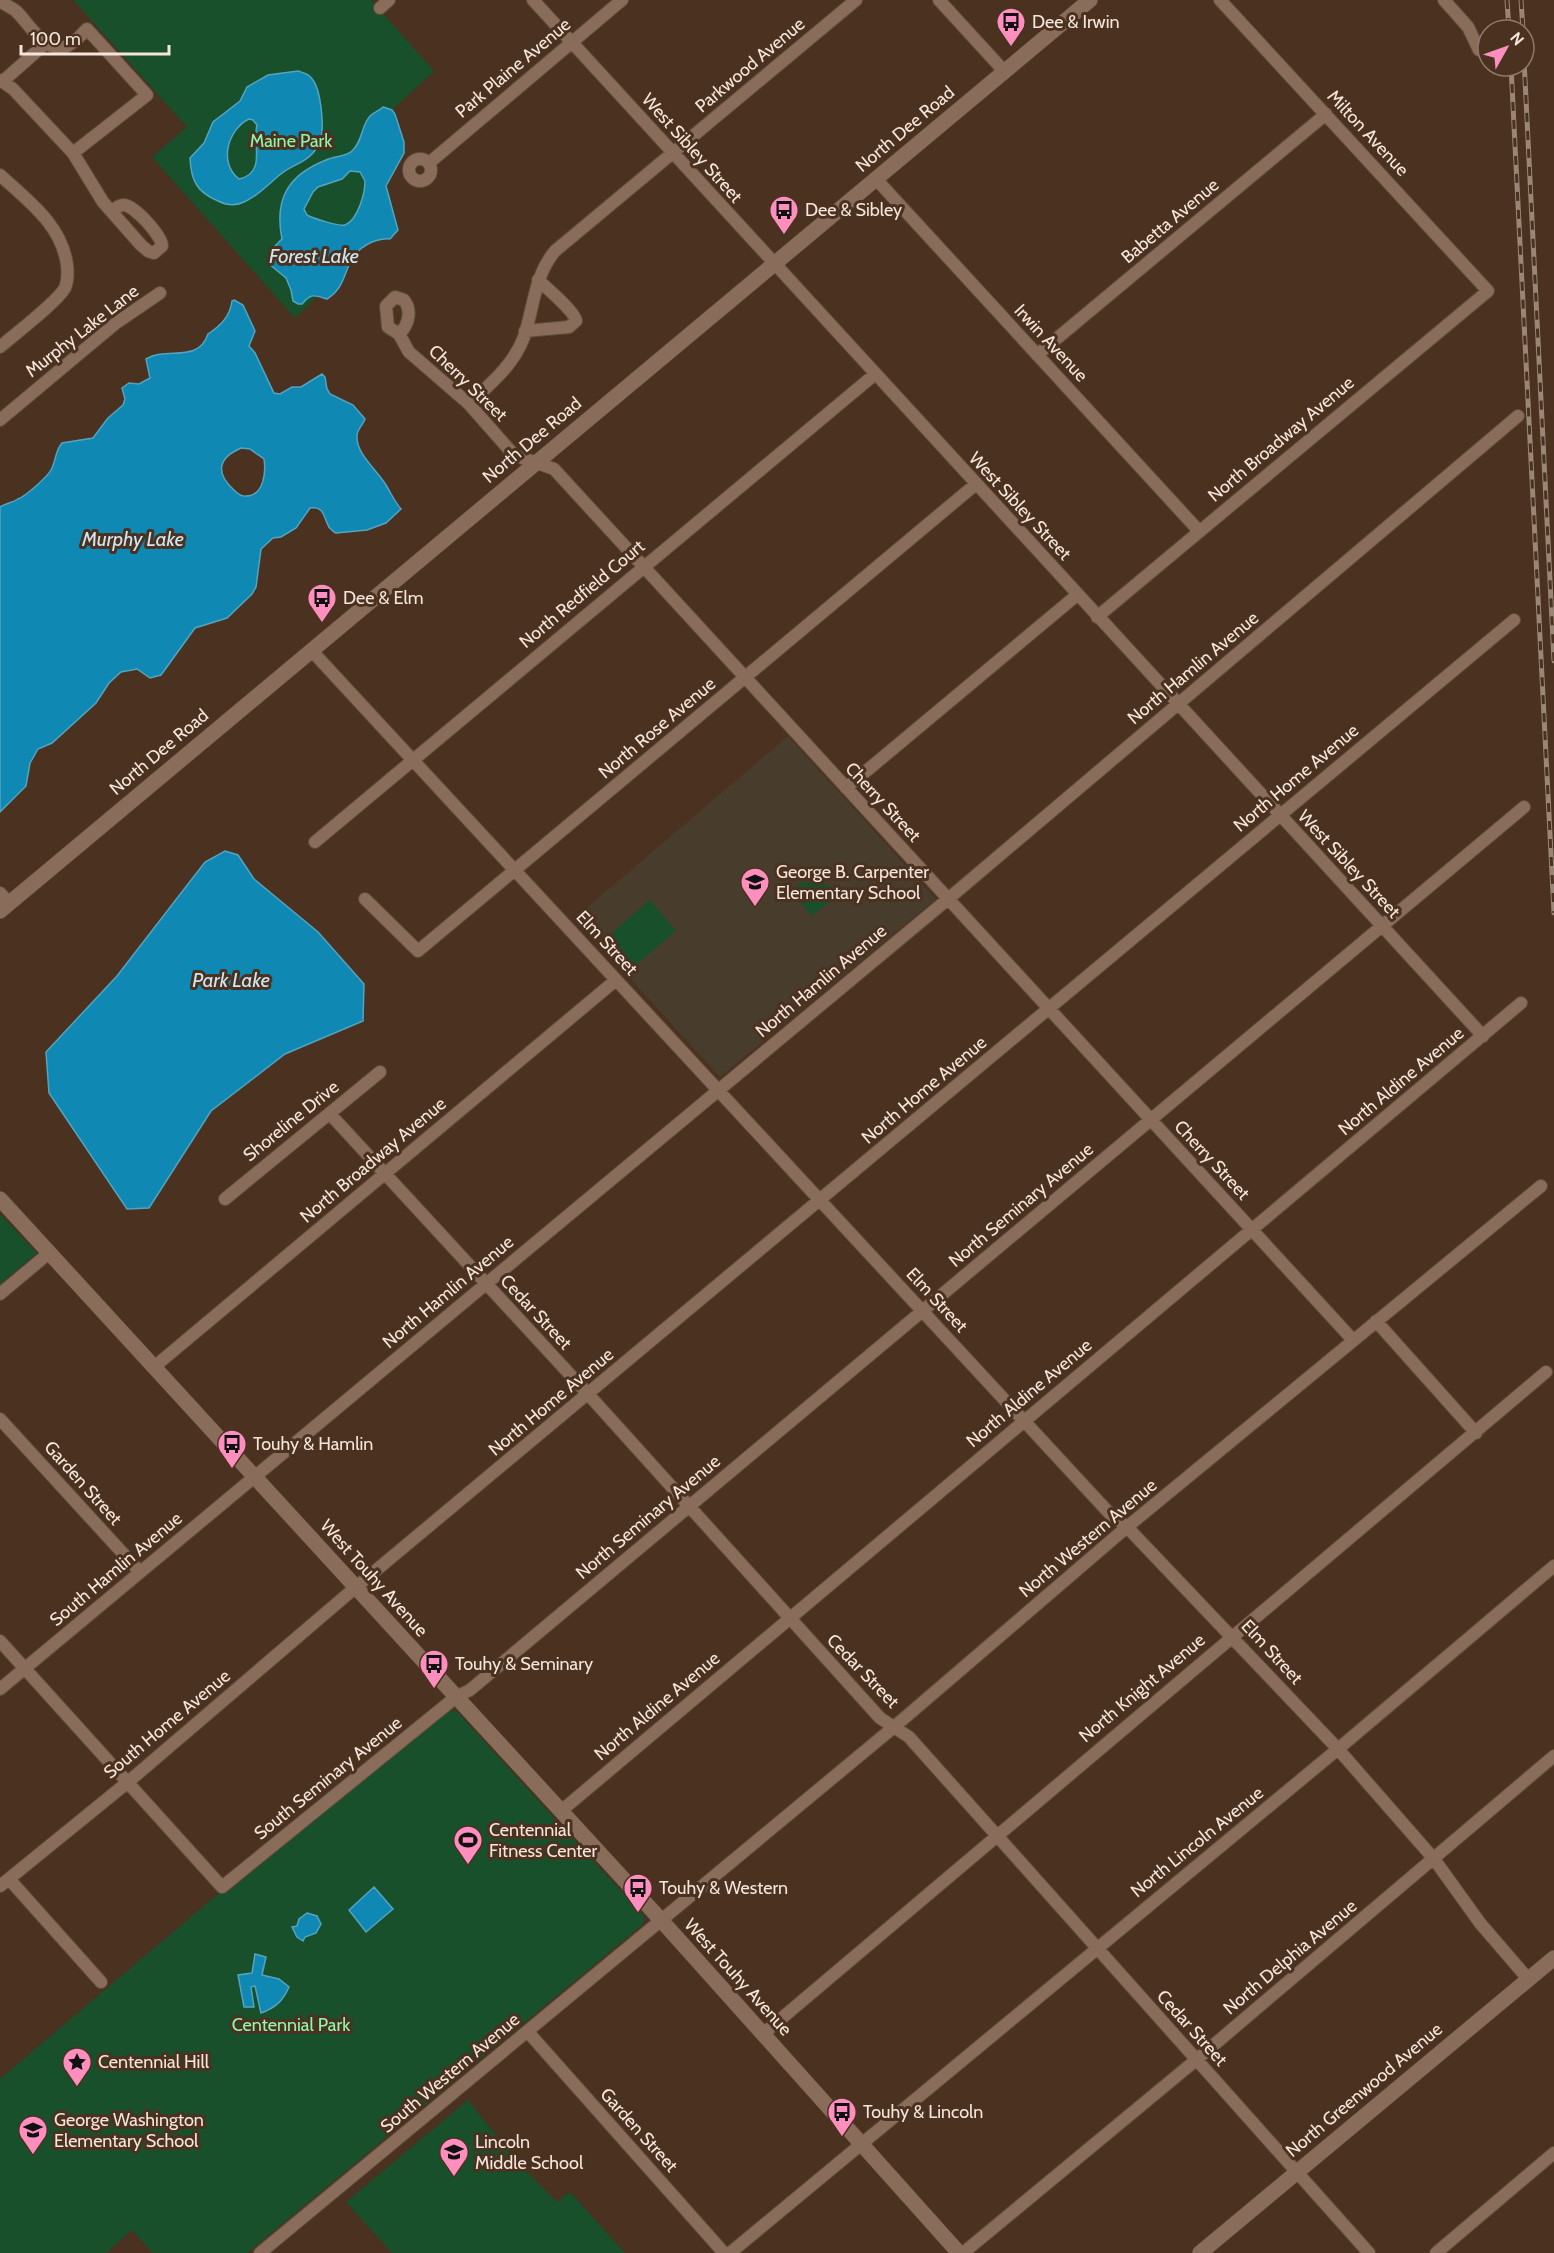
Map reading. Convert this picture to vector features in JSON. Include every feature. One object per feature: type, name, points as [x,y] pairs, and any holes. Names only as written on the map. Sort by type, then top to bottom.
[{"type":"main road","name":"North Dee Road","points":[[3,903],[311,650],[1090,0]]},
{"type":"main road","name":"West Touhy Avenue","points":[[0,1199],[661,1920],[961,2253]]},
{"type":"main road","name":"North Greenwood Avenue","points":[[1200,2253],[1554,1958]]},
{"type":"street","name":"West Sibley Street","points":[[532,0],[1483,1036]]},
{"type":"street","name":"Park Plaine Avenue","points":[[429,163],[622,0]]},
{"type":"street","name":"Parkwood Avenue","points":[[469,404],[501,375],[512,360],[525,332],[538,280],[555,251],[856,0]]},
{"type":"street","points":[[939,0],[1004,71]]},
{"type":"street","name":"Milton Avenue","points":[[1220,0],[1488,291]]},
{"type":"street","points":[[1444,0],[1468,27],[1476,44]]},
{"type":"street","points":[[1,3],[15,11],[46,43],[61,48],[69,45],[87,29],[147,95],[73,153]]},
{"type":"street","points":[[46,43],[1,81],[13,89],[73,153],[111,211]]},
{"type":"street","name":"Babetta Avenue","points":[[1037,355],[1326,114]]},
{"type":"street","points":[[0,175],[57,232],[66,258],[68,273],[67,281],[59,296],[0,347]]},
{"type":"street","name":"Irwin Avenue","points":[[876,179],[1199,531]]},
{"type":"street","points":[[525,332],[569,327],[576,321],[574,313],[538,280]]},
{"type":"street","name":"North Broadway Avenue","points":[[1097,617],[1488,291]]},
{"type":"street","name":"Murphy Lake Lane","points":[[0,420],[121,319],[160,293]]},
{"type":"street","name":"Cherry Street","points":[[399,334],[415,357],[469,404],[514,455],[555,469],[1353,1340]]},
{"type":"street","name":"North Redfield Court","points":[[315,842],[874,375]]},
{"type":"street","name":"North Hamlin Avenue","points":[[255,1477],[948,899],[1518,416]]},
{"type":"street","name":"North Rose Avenue","points":[[365,899],[418,951],[976,484]]},
{"type":"street","points":[[846,789],[1077,595]]},
{"type":"street","name":"North Home Avenue","points":[[356,1587],[1514,620]]},
{"type":"street","name":"Elm Street","points":[[311,650],[1024,1422],[1111,1515],[1127,1527],[1232,1636],[1338,1749],[1434,1859],[1480,1923],[1529,1980]]},
{"type":"street","name":"North Seminary Avenue","points":[[456,1696],[470,1690],[1524,807]]},
{"type":"street","name":"North Broadway Avenue","points":[[154,1367],[616,980]]},
{"type":"street","name":"North Aldine Avenue","points":[[561,1811],[1521,1003]]},
{"type":"street","name":"Shoreline Drive","points":[[225,1199],[380,1072]]},
{"type":"street","name":"Cedar Street","points":[[330,1114],[588,1394],[880,1719],[909,1737],[1369,2253]]},
{"type":"street","name":"North Western Avenue","points":[[661,1920],[894,1727],[1127,1527],[1540,1186]]},
{"type":"street","points":[[0,1294],[49,1252]]},
{"type":"street","points":[[1376,1321],[1476,1433]]},
{"type":"street","name":"North Knight Avenue","points":[[763,2034],[1546,1372]]},
{"type":"street","name":"Garden Street","points":[[0,1419],[140,1572]]},
{"type":"street","name":"South Hamlin Avenue","points":[[0,1689],[255,1477]]},
{"type":"street","name":"North Lincoln Avenue","points":[[730,2253],[1338,1749],[1554,1566]]},
{"type":"street","name":"South Home Avenue","points":[[5,1883],[128,1782],[356,1587]]},
{"type":"street","points":[[0,1641],[128,1782]]},
{"type":"street","name":"South Seminary Avenue","points":[[128,1782],[222,1887],[456,1696]]},
{"type":"street","name":"North Delphia Avenue","points":[[961,2253],[1196,2060],[1554,1756]]},
{"type":"street","points":[[5,1883],[101,1982]]},
{"type":"street","name":"South Western Avenue","points":[[260,2253],[661,1920]]},
{"type":"street","name":"Garden Street","points":[[528,2032],[724,2253]]},
{"type":"street","points":[[1436,2253],[1554,2153]]},
{"type":"shaded area","name":"George B. Carpenter Elementary School","points":[[788,736],[936,899],[720,1077],[575,918]]},
{"type":"green space","name":"Maine Park","points":[[73,0],[371,0],[434,71],[392,110],[396,116],[403,145],[400,158],[386,186],[398,230],[390,237],[368,244],[357,251],[349,262],[338,289],[327,299],[318,296],[295,318],[152,157],[187,127]]},
{"type":"green space","points":[[802,882],[827,884],[837,895],[812,916],[791,891]]},
{"type":"green space","points":[[650,900],[676,931],[631,969],[605,939]]},
{"type":"green space","points":[[0,1214],[37,1253],[0,1284]]},
{"type":"green space","name":"Centennial Park","points":[[446,1710],[459,1714],[643,1915],[645,1919],[642,1925],[247,2253],[153,2253],[132,2230],[106,2253],[0,2253],[0,2079],[220,1892],[228,1892]]},
{"type":"green space","name":"Lincoln Middle School","points":[[468,2100],[516,2161],[557,2202],[570,2192],[625,2253],[392,2253],[346,2202]]},
{"type":"water","points":[[298,71],[306,74],[316,85],[321,108],[322,132],[316,149],[309,157],[285,171],[255,196],[244,202],[231,204],[211,198],[196,185],[190,158],[204,143],[213,122],[240,101],[247,87],[268,75]],"holes":[[[249,119],[257,125],[256,164],[248,176],[239,179],[229,164],[228,147],[236,130]]]},
{"type":"water","name":"Forest Lake","points":[[383,107],[392,110],[395,114],[404,142],[404,153],[386,186],[398,230],[390,239],[372,242],[362,248],[350,262],[340,286],[327,299],[313,296],[302,304],[298,304],[293,301],[286,278],[269,264],[271,250],[282,239],[280,212],[282,200],[293,181],[302,173],[313,166],[352,151],[358,143],[365,123],[371,115]],"holes":[[[350,171],[360,172],[365,181],[364,192],[360,206],[350,222],[338,225],[307,215],[304,209],[318,187],[342,179]]]},
{"type":"water","name":"Murphy Lake","points":[[232,301],[243,305],[255,331],[249,346],[255,353],[274,393],[280,394],[292,387],[301,387],[322,374],[330,394],[353,405],[365,419],[357,434],[360,449],[401,509],[386,523],[367,530],[336,533],[329,528],[321,510],[310,508],[296,528],[281,537],[273,538],[261,549],[256,587],[252,594],[227,618],[195,628],[161,675],[150,678],[137,669],[121,672],[109,683],[96,703],[52,743],[38,749],[30,763],[26,786],[0,812],[0,507],[22,497],[45,477],[51,470],[62,443],[93,438],[108,418],[123,405],[125,399],[122,388],[129,383],[139,384],[150,378],[146,359],[154,355],[190,352],[197,349],[208,334],[224,320]],"holes":[[[241,448],[250,449],[264,459],[264,476],[257,492],[242,496],[228,484],[224,478],[222,466],[233,452]]]},
{"type":"water","name":"Park Lake","points":[[225,851],[238,855],[254,879],[318,932],[364,984],[363,1021],[285,1054],[211,1111],[149,1208],[127,1209],[49,1093],[46,1052],[117,976],[205,862]]},
{"type":"water","points":[[374,1887],[393,1909],[366,1932],[349,1910]]},
{"type":"water","points":[[307,1913],[317,1916],[321,1924],[316,1933],[305,1937],[303,1941],[297,1937],[292,1927],[297,1926],[299,1919]]},
{"type":"water","points":[[255,1954],[266,1957],[262,1975],[279,1979],[289,1987],[278,2003],[261,2013],[255,1986],[251,1987],[254,2007],[244,2007],[238,1975],[252,1973]]},
{"type":"railway","points":[[1507,0],[1508,18]]},
{"type":"railway","points":[[1521,0],[1522,18]]},
{"type":"railway","points":[[1512,78],[1554,913]]},
{"type":"railway","points":[[1525,78],[1554,661]]},
{"type":"place","name":"Dee & Irwin","points":[[1011,48]]},
{"type":"place","name":"Dee & Sibley","points":[[784,236]]},
{"type":"place","name":"Dee & Elm","points":[[322,624]]},
{"type":"place","name":"George B. Carpenter Elementary School","points":[[755,908]]},
{"type":"place","name":"Touhy & Hamlin","points":[[232,1470]]},
{"type":"place","name":"Touhy & Seminary","points":[[434,1690]]},
{"type":"place","name":"Centennial Fitness Center","points":[[468,1866]]},
{"type":"place","name":"Touhy & Western","points":[[638,1914]]},
{"type":"place","name":"Centennial Hill","points":[[77,2088]]},
{"type":"place","name":"Touhy & Lincoln","points":[[842,2138]]},
{"type":"place","name":"George Washington Elementary School","points":[[33,2156]]},
{"type":"place","name":"Lincoln Middle School","points":[[454,2178]]}]
